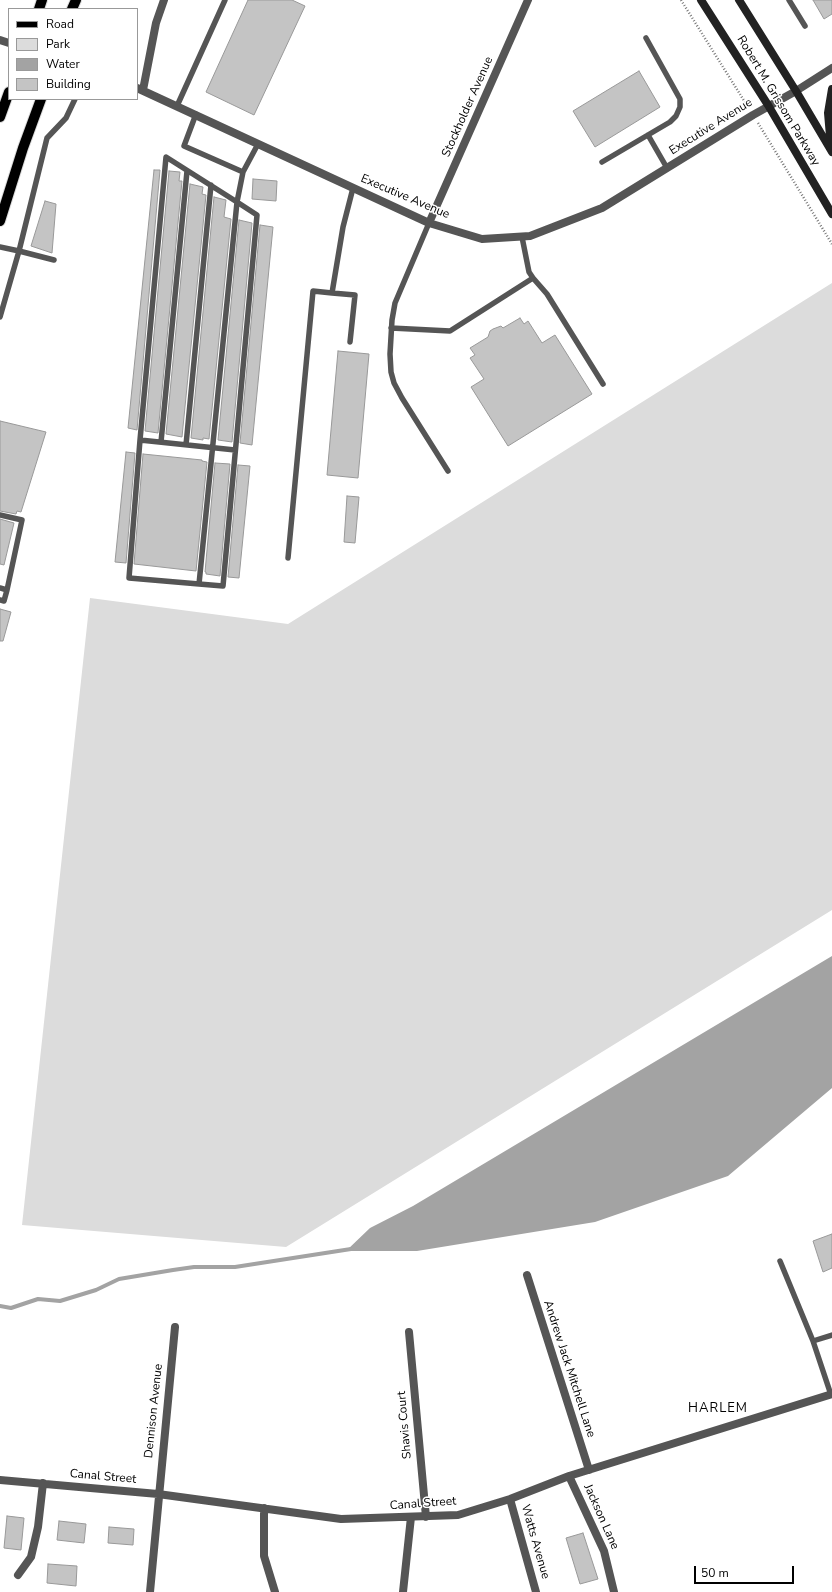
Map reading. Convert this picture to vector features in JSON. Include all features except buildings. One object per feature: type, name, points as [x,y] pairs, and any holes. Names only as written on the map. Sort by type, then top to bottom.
[{"type":"main road","name":"Robert M. Grissom Parkway","points":[[701,0],[768,105],[832,214]]},
{"type":"main road","name":"Robert M. Grissom Parkway","points":[[739,0],[832,151]]},
{"type":"main road","points":[[832,89],[828,113],[832,151]]},
{"type":"main road","points":[[0,117],[8,95]]},
{"type":"main road","points":[[0,221],[23,148],[41,100]]},
{"type":"street","points":[[140,89],[156,23],[164,0]]},
{"type":"street","name":"Stockholder Avenue","points":[[429,223],[528,0]]},
{"type":"street","name":"Executive Avenue","points":[[140,89],[429,223],[482,239],[530,236],[602,208],[768,105],[796,91],[832,68]]},
{"type":"street","name":"Andrew Jack Mitchell Lane","points":[[527,1275],[589,1470]]},
{"type":"street","name":"Dennison Avenue","points":[[150,1592],[158,1494],[175,1327]]},
{"type":"street","name":"Shavis Court","points":[[409,1332],[426,1517]]},
{"type":"street","name":"Canal Street","points":[[0,1480],[158,1494],[341,1519],[458,1515],[510,1499],[569,1476],[831,1394]]},
{"type":"street","name":"Jackson Lane","points":[[569,1476],[604,1551],[614,1592]]},
{"type":"street","points":[[18,1575],[31,1557],[38,1526],[43,1483]]},
{"type":"street","name":"Watts Avenue","points":[[510,1499],[536,1592]]},
{"type":"street","points":[[264,1508],[264,1556],[275,1592]]},
{"type":"street","points":[[403,1592],[411,1517]]},
{"type":"lane","points":[[177,106],[225,0]]},
{"type":"lane","points":[[789,0],[805,26]]},
{"type":"lane","points":[[602,162],[670,122],[676,116],[680,107],[680,100],[646,38]]},
{"type":"lane","points":[[0,317],[20,251],[47,138],[66,118],[75,100]]},
{"type":"lane","points":[[196,114],[184,146],[243,172]]},
{"type":"lane","points":[[648,135],[667,168]]},
{"type":"lane","points":[[199,584],[238,202],[243,172],[258,144]]},
{"type":"lane","points":[[166,157],[211,185],[258,215],[222,586],[129,578],[166,157]]},
{"type":"lane","points":[[161,442],[187,171]]},
{"type":"lane","points":[[186,445],[211,185]]},
{"type":"lane","points":[[332,292],[343,227],[353,188]]},
{"type":"lane","points":[[429,223],[395,303],[390,354],[391,372],[394,383],[448,471]]},
{"type":"lane","points":[[522,237],[529,272],[547,294],[603,384]]},
{"type":"lane","points":[[0,247],[54,260]]},
{"type":"lane","points":[[392,328],[450,331],[533,278]]},
{"type":"lane","points":[[288,558],[313,291],[355,295],[350,342]]},
{"type":"lane","points":[[140,440],[235,450]]},
{"type":"lane","points":[[0,515],[22,520],[4,601],[0,600]]},
{"type":"lane","points":[[10,541],[17,543]]},
{"type":"lane","points":[[0,588],[7,590]]},
{"type":"lane","points":[[780,1261],[813,1340],[831,1394]]},
{"type":"lane","points":[[813,1340],[832,1335]]},
{"type":"green space","points":[[832,283],[832,910],[286,1247],[22,1225],[90,598],[288,624]]},
{"type":"water","points":[[832,956],[832,1088],[728,1176],[595,1222],[417,1251],[346,1251],[370,1228],[413,1206]]},
{"type":"waterway","points":[[0,1306],[11,1308],[38,1299],[60,1301],[96,1290],[119,1279],[173,1270],[194,1267],[235,1267],[351,1249]]},
{"type":"district","name":"HARLEM","points":[[718,1409]]}]
